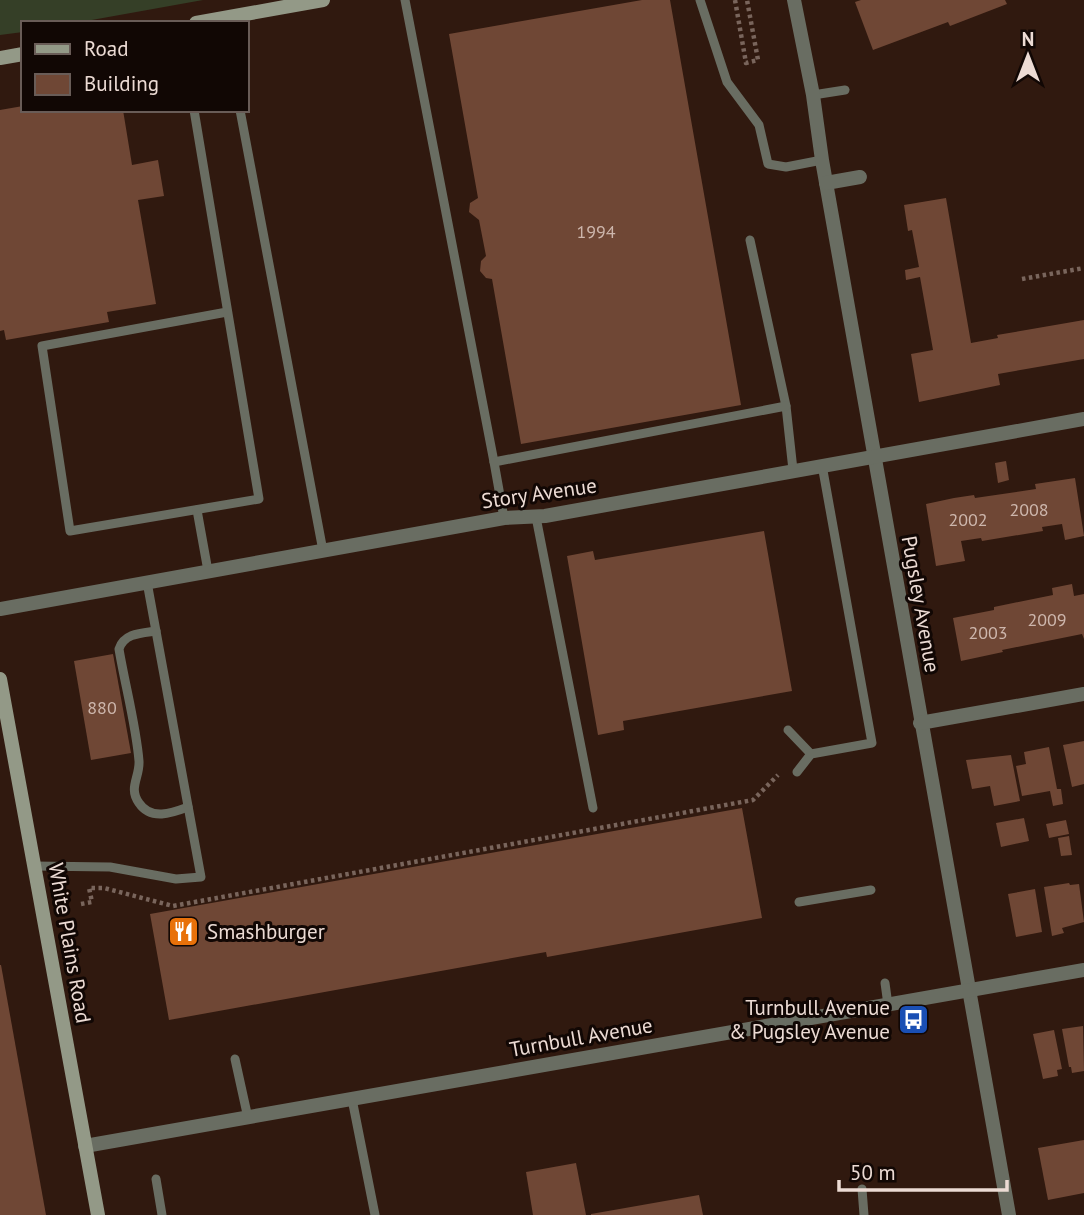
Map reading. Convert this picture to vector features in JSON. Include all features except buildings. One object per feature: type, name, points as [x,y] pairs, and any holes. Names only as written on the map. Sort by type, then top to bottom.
[{"type":"main road","points":[[223,20],[323,0]]},
{"type":"main road","points":[[0,58],[21,54]]},
{"type":"main road","name":"White Plains Road","points":[[0,678],[5,733],[34,866],[97,1215]]},
{"type":"street","name":"Pugsley Avenue","points":[[794,0],[813,95],[920,723],[1009,1215]]},
{"type":"street","points":[[826,183],[860,177]]},
{"type":"street","name":"Story Avenue","points":[[0,609],[504,518],[536,517],[1084,419]]},
{"type":"street","points":[[920,723],[1084,694]]},
{"type":"street","name":"Turnbull Avenue","points":[[85,1146],[1084,970]]},
{"type":"lane","points":[[405,0],[504,518]]},
{"type":"lane","points":[[700,0],[727,82],[759,125],[768,164],[786,167],[822,160]]},
{"type":"lane","points":[[813,95],[845,90]]},
{"type":"lane","points":[[194,112],[259,499],[70,531],[42,346],[227,312]]},
{"type":"lane","points":[[240,112],[323,551]]},
{"type":"lane","points":[[750,240],[786,406],[793,470]]},
{"type":"lane","points":[[494,461],[786,406]]},
{"type":"lane","points":[[797,772],[811,754],[872,743],[822,465]]},
{"type":"lane","points":[[197,510],[208,571]]},
{"type":"lane","points":[[536,517],[593,808]]},
{"type":"lane","points":[[34,866],[110,867],[176,879],[201,877],[147,582]]},
{"type":"lane","points":[[156,631],[130,636],[121,643],[119,649],[139,762],[134,791],[139,803],[153,813],[171,813],[188,807]]},
{"type":"lane","points":[[788,730],[811,754]]},
{"type":"lane","points":[[799,902],[871,890]]},
{"type":"lane","points":[[885,983],[888,1005]]},
{"type":"lane","points":[[235,1059],[248,1118]]},
{"type":"lane","points":[[352,1099],[375,1215]]},
{"type":"lane","points":[[156,1179],[162,1215]]},
{"type":"lane","points":[[862,1189],[864,1215]]},
{"type":"path","points":[[735,0],[746,63],[758,60],[747,0]]},
{"type":"path","points":[[1022,279],[1084,268]]},
{"type":"path","points":[[81,904],[92,902],[89,888],[104,888],[173,906],[726,805],[753,800],[778,775]]},
{"type":"green space","points":[[0,0],[203,0],[86,21],[21,21],[21,32],[0,35]]},
{"type":"place","name":"Smashburger","points":[[184,931]]},
{"type":"place","name":"Turnbull Avenue & Pugsley Avenue","points":[[913,1019]]}]
